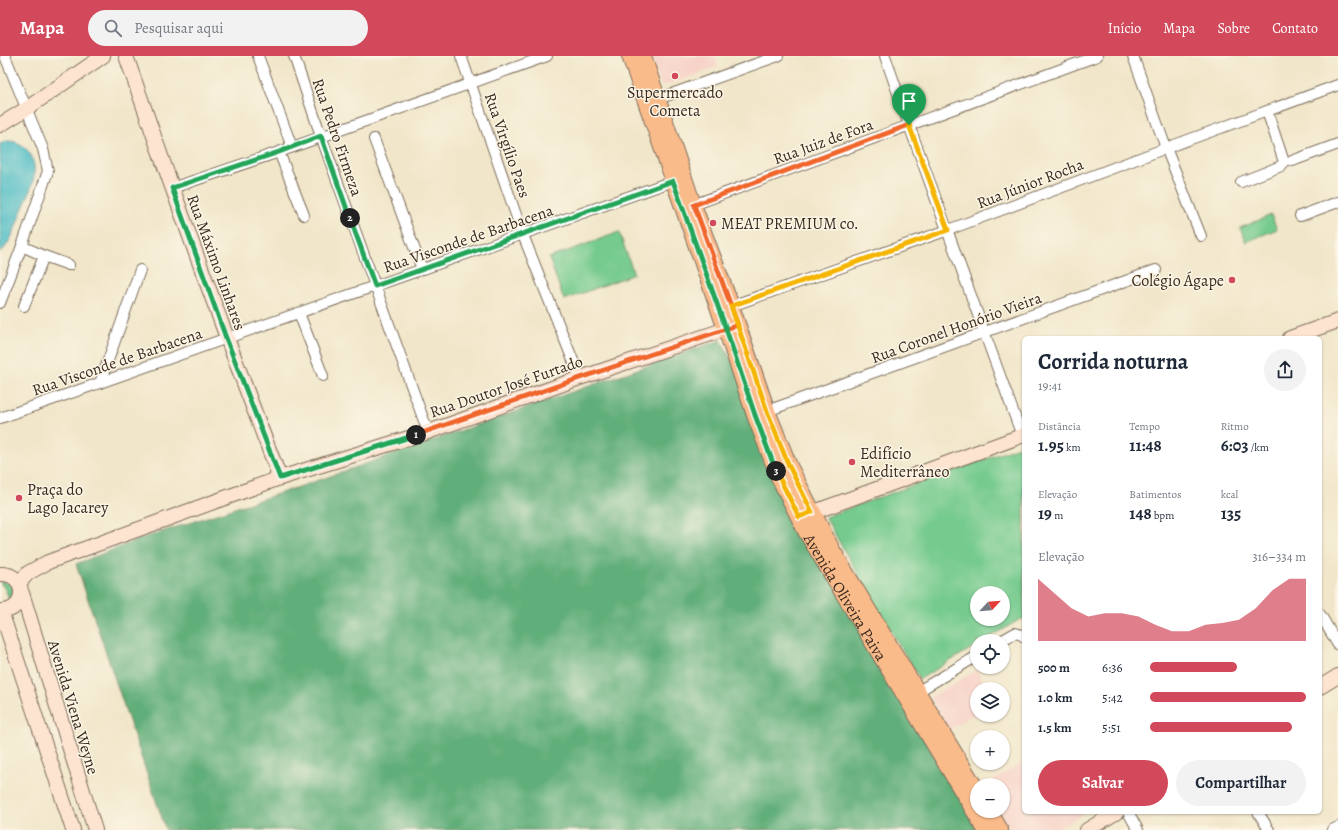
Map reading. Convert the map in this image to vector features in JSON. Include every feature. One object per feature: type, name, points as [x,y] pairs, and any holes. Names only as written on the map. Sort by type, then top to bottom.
[{"type":"main road","name":"Avenida Oliveira Paiva","points":[[630,56],[652,101],[694,205],[731,306],[732,327],[755,415],[772,460],[986,830]]},
{"type":"main road","name":"Avenida Oliveira Paiva","points":[[643,56],[652,101],[673,181],[789,466],[805,515],[833,552],[970,779]]},
{"type":"main road","points":[[993,818],[1000,830]]},
{"type":"street","points":[[0,303],[48,171],[43,148],[5,56]]},
{"type":"street","points":[[0,125],[103,56]]},
{"type":"street","name":"Rua Máximo Linhares","points":[[126,56],[226,338],[280,478]]},
{"type":"street","points":[[258,56],[292,147]]},
{"type":"street","name":"Rua Pedro Firmeza","points":[[294,56],[321,136],[428,432]]},
{"type":"street","name":"Rua Virgílio Paes","points":[[461,56],[523,235],[580,378]]},
{"type":"street","points":[[172,188],[279,152],[547,56]]},
{"type":"street","points":[[652,101],[778,56]]},
{"type":"street","points":[[885,56],[1022,432]]},
{"type":"street","name":"Rua Juiz de Fora","points":[[694,205],[1097,56]]},
{"type":"street","points":[[1133,56],[1166,148],[1201,236]]},
{"type":"street","name":"Rua Júnior Rocha","points":[[731,306],[948,230],[1338,85]]},
{"type":"street","points":[[1241,182],[1281,166],[1284,162],[1267,111]]},
{"type":"street","points":[[374,139],[422,269]]},
{"type":"street","points":[[1292,161],[1338,144]]},
{"type":"street","points":[[279,152],[304,215]]},
{"type":"street","name":"Rua Visconde de Barbacena","points":[[0,418],[673,181]]},
{"type":"street","points":[[1300,216],[1338,202]]},
{"type":"street","points":[[22,246],[69,265]]},
{"type":"street","points":[[24,306],[44,256]]},
{"type":"street","points":[[100,383],[140,270]]},
{"type":"street","name":"Rua Coronel Honório Vieira","points":[[767,411],[1156,270]]},
{"type":"street","points":[[300,313],[324,376]]},
{"type":"street","points":[[1296,336],[1338,321]]},
{"type":"street","name":"Rua Doutor José Furtado","points":[[0,611],[6,611],[16,606],[19,602],[20,588],[28,573],[48,562],[280,478],[428,432],[580,378],[732,327]]},
{"type":"street","points":[[805,515],[1022,435]]},
{"type":"street","points":[[0,574],[12,576],[20,588]]},
{"type":"street","name":"Avenida Viena Weyne","points":[[20,588],[95,830]]},
{"type":"street","points":[[0,611],[73,830]]},
{"type":"street","points":[[1322,617],[1338,645]]},
{"type":"street","points":[[1010,636],[1019,634],[1022,636]]},
{"type":"street","points":[[917,692],[970,660]]},
{"type":"street","points":[[1322,687],[1338,676]]},
{"type":"street","points":[[1086,830],[1114,814]]},
{"type":"street","points":[[1129,814],[1138,830]]},
{"type":"street","points":[[1259,814],[1269,830]]},
{"type":"street","points":[[1332,830],[1338,827]]},
{"type":"shaded area","name":"Supermercado Cometa","points":[[651,56],[715,56],[718,67],[663,86],[661,85]]},
{"type":"shaded area","points":[[970,674],[979,674],[983,682],[970,682],[970,716],[949,730],[930,697]]},
{"type":"shaded area","points":[[1022,763],[1022,814],[1083,814],[1056,830],[1009,830],[1002,818],[1010,818],[1010,778],[998,778]]},
{"type":"green space","points":[[1271,215],[1277,229],[1246,242],[1240,228]]},
{"type":"green space","points":[[619,232],[634,274],[564,300],[549,258]]},
{"type":"green space","points":[[721,340],[977,830],[166,830],[76,564],[140,539],[299,487]]},
{"type":"green space","points":[[1022,446],[1022,618],[1010,625],[1010,586],[970,586],[970,626],[1009,626],[996,634],[970,634],[970,649],[920,679],[825,517]]},
{"type":"green space","points":[[0,582],[8,583],[12,588],[13,595],[10,602],[6,590]]},
{"type":"water","points":[[7,141],[19,143],[28,151],[34,167],[34,175],[33,183],[12,235],[7,245],[0,253],[0,144]]},
{"type":"place","name":"Supermercado Cometa","points":[[675,76]]},
{"type":"place","name":"MEAT PREMIUM co.","points":[[713,223]]},
{"type":"place","name":"Colégio Ágape","points":[[1232,280]]},
{"type":"place","name":"Edifício Mediterrâneo","points":[[852,462]]},
{"type":"place","name":"Praça do Lago Jacarey","points":[[19,498]]},
{"type":"route","points":[[909,125],[694,205],[731,306],[738,325],[726,329],[715,333],[580,378],[428,432],[280,478],[226,338],[172,188],[279,152],[321,136],[375,286],[673,181],[726,329],[755,415],[779,477],[799,517],[812,512],[789,466],[767,411],[739,328],[731,306],[810,277],[948,230],[909,125]]}]
